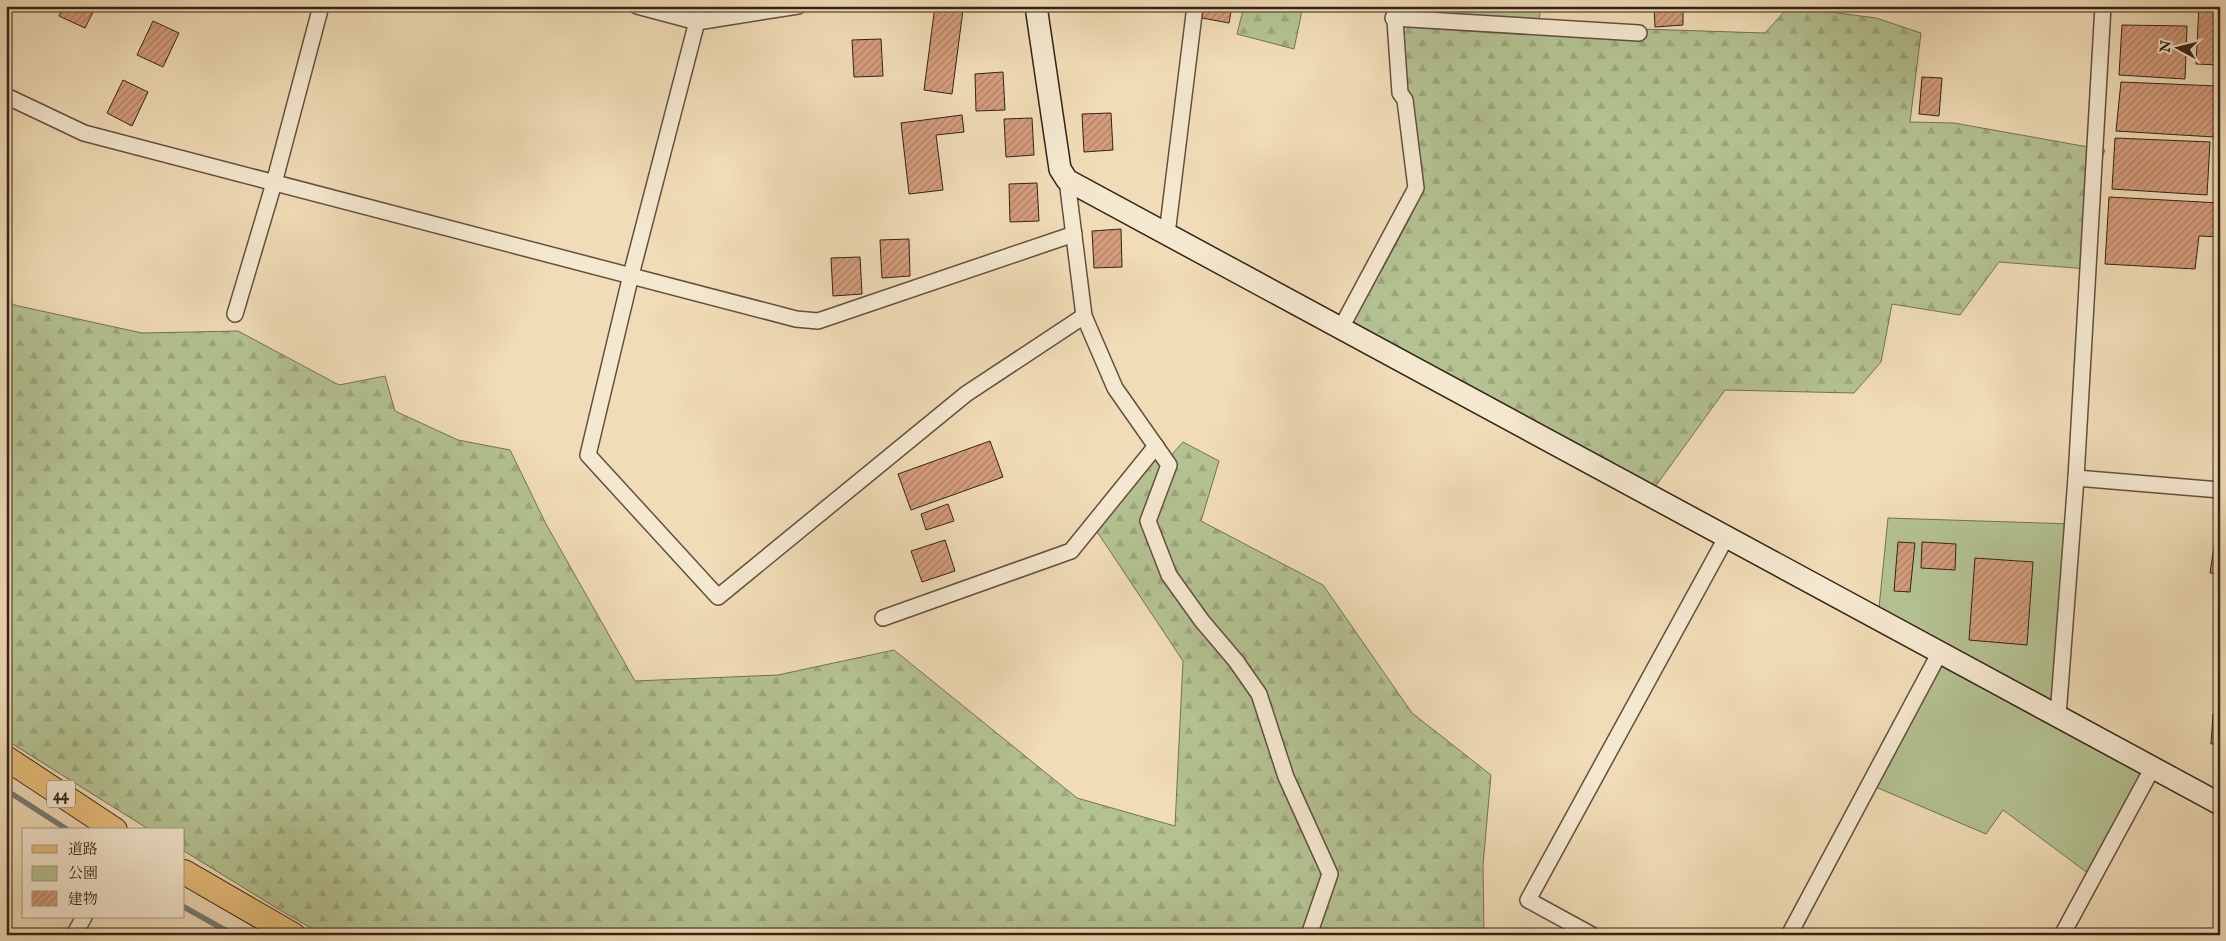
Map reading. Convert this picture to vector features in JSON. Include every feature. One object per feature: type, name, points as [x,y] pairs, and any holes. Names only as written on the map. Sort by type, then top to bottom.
[{"type":"main road","name":"44","points":[[6,758],[112,828]]},
{"type":"main road","points":[[185,873],[293,935]]},
{"type":"street","points":[[235,314],[274,183],[321,6]]},
{"type":"street","points":[[637,6],[697,22],[798,6]]},
{"type":"street","points":[[701,6],[631,275],[588,455],[718,597],[966,394],[1084,316]]},
{"type":"street","points":[[1036,6],[1060,169],[1068,180],[2220,804]]},
{"type":"street","points":[[1166,234],[1195,6]]},
{"type":"street","points":[[2058,716],[2076,478],[2103,6]]},
{"type":"street","points":[[1342,328],[1416,188],[1404,100],[1400,92],[1394,12],[1639,33]]},
{"type":"street","points":[[6,96],[84,133],[796,319],[818,321],[1074,234]]},
{"type":"street","points":[[1068,180],[1084,316],[1115,388],[1170,464],[1148,520],[1169,575],[1202,621],[1236,661],[1259,694],[1286,777],[1330,874],[1308,935]]},
{"type":"street","points":[[883,618],[1071,550],[1156,446]]},
{"type":"street","points":[[2076,478],[2220,490]]},
{"type":"street","points":[[1592,935],[1528,900],[1727,536]]},
{"type":"street","points":[[1789,935],[1940,652]]},
{"type":"street","points":[[2062,935],[2153,767]]},
{"type":"street","points":[[74,935],[83,918]]},
{"type":"green space","points":[[1244,6],[1303,6],[1294,49],[1237,34]]},
{"type":"green space","points":[[1403,6],[1541,6],[1538,27],[1403,8]]},
{"type":"green space","points":[[1807,9],[1876,18],[1921,33],[1910,122],[1954,123],[2105,150],[2093,181],[2088,269],[1999,262],[1960,315],[1892,304],[1881,362],[1854,393],[1725,390],[1650,494],[1346,319],[1382,270],[1410,218],[1420,183],[1393,18],[1516,25],[1765,33],[1784,12]]},
{"type":"green space","points":[[6,296],[14,305],[142,333],[238,331],[339,385],[385,376],[395,411],[458,440],[510,450],[546,524],[635,681],[778,675],[894,650],[1077,798],[1175,826],[1183,661],[1092,524],[1156,446],[1167,460],[1183,442],[1219,461],[1201,521],[1323,585],[1412,713],[1491,775],[1483,865],[1484,935],[323,935],[185,852],[185,828],[147,828],[6,740]]},
{"type":"green space","points":[[1888,518],[2072,524],[2058,715],[2153,767],[2093,877],[2003,810],[1986,834],[1871,785],[1940,652],[1878,618]]},
{"type":"building","points":[[64,6],[96,6],[85,28],[59,16]]},
{"type":"building","points":[[935,6],[963,10],[952,94],[924,90]]},
{"type":"building","points":[[1204,6],[1232,6],[1229,23],[1202,18]]},
{"type":"building","points":[[1654,6],[1683,6],[1683,25],[1655,27]]},
{"type":"building","points":[[2199,6],[2220,6],[2220,65],[2196,64]]},
{"type":"building","points":[[153,21],[179,33],[163,67],[137,55]]},
{"type":"building","points":[[2122,25],[2187,26],[2185,79],[2119,75]]},
{"type":"building","points":[[881,39],[883,76],[854,77],[852,40]]},
{"type":"building","points":[[1003,72],[1005,110],[976,111],[975,74]]},
{"type":"building","points":[[1922,77],[1942,78],[1939,116],[1919,114]]},
{"type":"building","points":[[123,80],[148,92],[132,126],[107,113]]},
{"type":"building","points":[[2121,82],[2217,86],[2214,137],[2116,131]]},
{"type":"building","points":[[1111,113],[1113,150],[1084,152],[1082,114]]},
{"type":"building","points":[[962,115],[964,132],[936,135],[943,190],[909,194],[901,123]]},
{"type":"building","points":[[1032,118],[1034,155],[1006,157],[1004,119]]},
{"type":"building","points":[[2115,138],[2210,142],[2207,195],[2112,189]]},
{"type":"building","points":[[1037,183],[1039,221],[1010,222],[1009,184]]},
{"type":"building","points":[[2109,197],[2220,203],[2220,237],[2199,236],[2195,269],[2105,264]]},
{"type":"building","points":[[1121,229],[1122,267],[1094,268],[1092,231]]},
{"type":"building","points":[[909,239],[910,276],[882,278],[880,240]]},
{"type":"building","points":[[860,257],[862,294],[833,296],[831,258]]},
{"type":"building","points":[[990,441],[1003,477],[911,510],[898,474]]},
{"type":"building","points":[[948,504],[954,521],[926,530],[921,514]]},
{"type":"building","points":[[945,540],[955,571],[922,582],[911,551]]},
{"type":"building","points":[[2215,540],[2220,541],[2220,574],[2210,573]]},
{"type":"building","points":[[1898,542],[1915,543],[1910,592],[1894,591]]},
{"type":"building","points":[[1922,542],[1956,544],[1955,570],[1921,568]]},
{"type":"building","points":[[1975,558],[2033,562],[2027,645],[1969,640]]},
{"type":"building","points":[[2213,714],[2220,714],[2220,744],[2211,744]]},
{"type":"waterway","points":[[6,790],[65,828]]},
{"type":"waterway","points":[[185,908],[234,935]]}]
